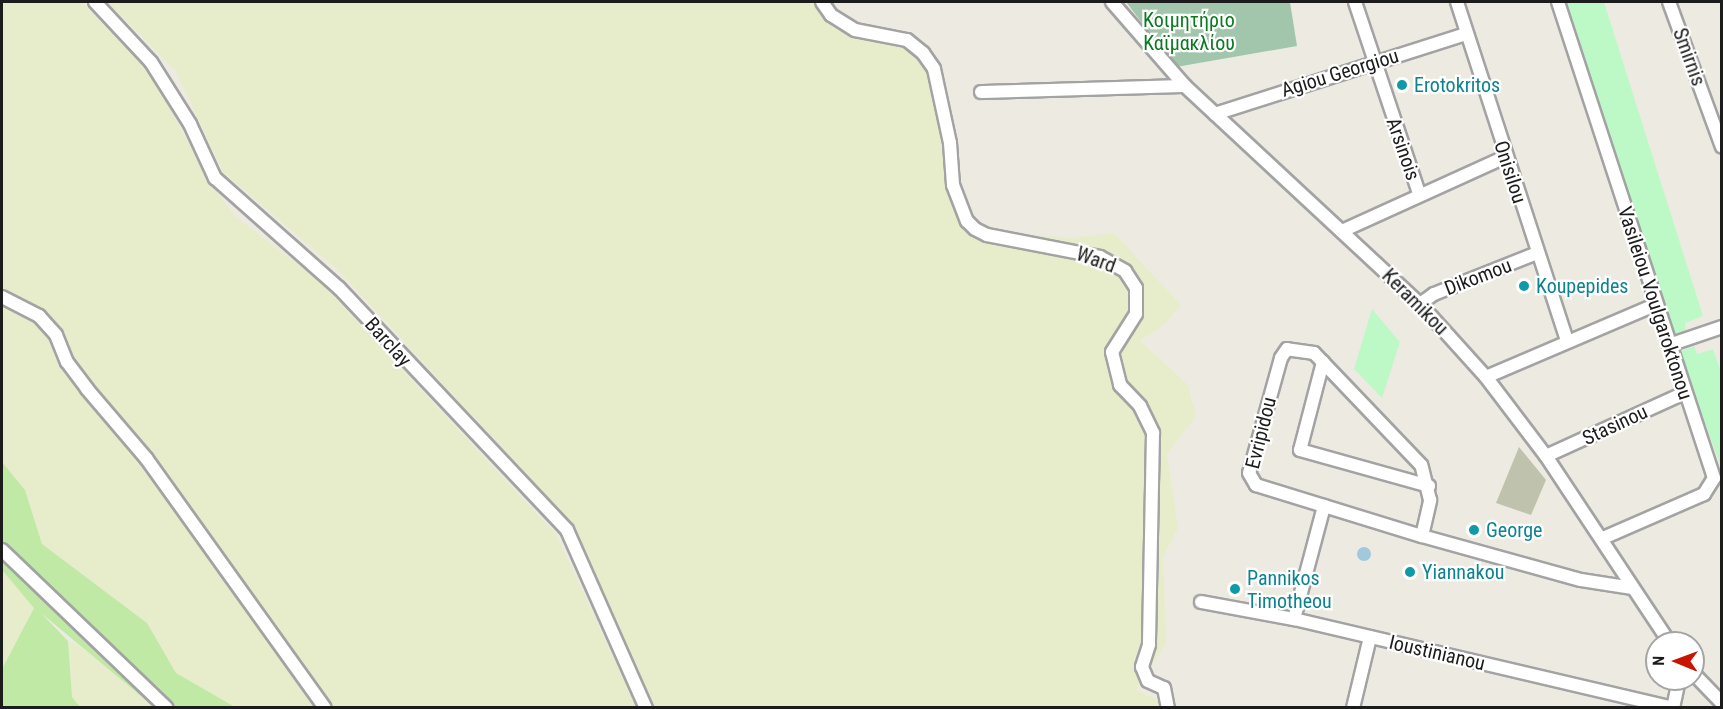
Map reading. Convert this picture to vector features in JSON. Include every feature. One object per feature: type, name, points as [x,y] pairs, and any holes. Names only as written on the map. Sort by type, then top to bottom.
[{"type":"street","name":"Barclay","points":[[95,2],[151,62],[190,124],[215,178],[339,288],[567,530],[646,708]]},
{"type":"street","name":"Ward","points":[[822,2],[831,15],[855,30],[907,40],[923,53],[934,69],[950,143],[953,185],[967,221],[975,230],[987,236],[1100,257],[1125,271],[1136,288],[1136,314],[1112,352],[1120,385],[1140,406],[1154,433],[1149,645],[1142,667],[1148,681],[1164,688],[1168,708]]},
{"type":"street","name":"Keramikou","points":[[1112,2],[1185,86],[1420,304],[1486,377],[1546,456],[1662,631]]},
{"type":"street","name":"Arsinois","points":[[1355,2],[1419,193]]},
{"type":"street","name":"Onisilou","points":[[1457,2],[1567,341]]},
{"type":"street","name":"Vasileiou Voulgaroktonou","points":[[1558,2],[1654,304],[1712,472],[1711,487],[1601,539]]},
{"type":"street","name":"Smirnis","points":[[1669,2],[1722,147]]},
{"type":"street","name":"Agiou Georgiou","points":[[1215,114],[1466,34]]},
{"type":"street","points":[[981,92],[1185,86]]},
{"type":"street","points":[[1342,231],[1419,193],[1506,157]]},
{"type":"street","name":"Dikomou","points":[[1420,304],[1434,294],[1537,253]]},
{"type":"street","points":[[2,297],[39,316],[56,335],[81,380],[146,458],[325,708]]},
{"type":"street","points":[[1486,377],[1654,304]]},
{"type":"street","points":[[1669,345],[1722,327]]},
{"type":"street","name":"Evripidou","points":[[1422,536],[1430,508],[1429,486],[1417,459],[1314,353],[1297,349],[1283,353],[1250,473],[1256,485],[1422,536],[1581,580],[1632,588]]},
{"type":"street","name":"Evripidou","points":[[1323,362],[1300,450],[1429,486]]},
{"type":"street","name":"Stasinou","points":[[1546,456],[1684,393]]},
{"type":"street","points":[[1294,619],[1324,507]]},
{"type":"street","points":[[2,550],[167,708]]},
{"type":"street","name":"Ioustinianou","points":[[1201,602],[1294,619],[1672,708]]},
{"type":"street","points":[[1353,708],[1370,637]]},
{"type":"street","points":[[1705,685],[1722,703]]},
{"type":"street","points":[[1672,708],[1676,691]]},
{"type":"shaded area","points":[[2,2],[82,2],[154,78],[207,178],[234,215],[318,280],[556,534],[636,707],[235,707],[176,673],[147,623],[42,544],[25,490],[2,462]]},
{"type":"shaded area","points":[[107,2],[821,2],[831,27],[932,56],[962,229],[1070,238],[1114,233],[1181,305],[1163,325],[1140,341],[1188,385],[1196,416],[1167,454],[1178,528],[1163,557],[1166,644],[1136,690],[1173,707],[655,707],[566,517],[338,270],[223,172],[175,70]]},
{"type":"shaded area","points":[[1519,447],[1546,480],[1531,515],[1496,503]]},
{"type":"shaded area","points":[[2,570],[34,607],[2,669]]},
{"type":"shaded area","points":[[68,641],[80,646],[154,707],[80,707],[72,697]]},
{"type":"green space","name":"Κοιμητήριο Καϊμακλίου","points":[[1126,2],[1290,2],[1297,46],[1176,67]]},
{"type":"green space","points":[[1564,2],[1604,2],[1703,316],[1685,323],[1686,334],[1671,336]]},
{"type":"green space","points":[[1372,309],[1400,342],[1382,398],[1354,369]]},
{"type":"green space","points":[[1694,346],[1697,354],[1713,349],[1721,372],[1721,467],[1679,352]]},
{"type":"green space","points":[[2,462],[25,490],[42,544],[147,623],[176,673],[235,707],[154,707],[41,613],[68,641],[72,697],[80,707],[2,707],[2,669],[34,608],[2,570]]},
{"type":"water","points":[[1364,547],[1369,549],[1371,554],[1369,559],[1364,561],[1359,559],[1357,554],[1359,549]]},
{"type":"place","name":"Erotokritos","points":[[1402,85]]},
{"type":"place","name":"Koupepides","points":[[1524,286]]},
{"type":"place","name":"George","points":[[1474,530]]},
{"type":"place","name":"Yiannakou","points":[[1410,572]]},
{"type":"place","name":"Pannikos Timotheou","points":[[1235,589]]}]
